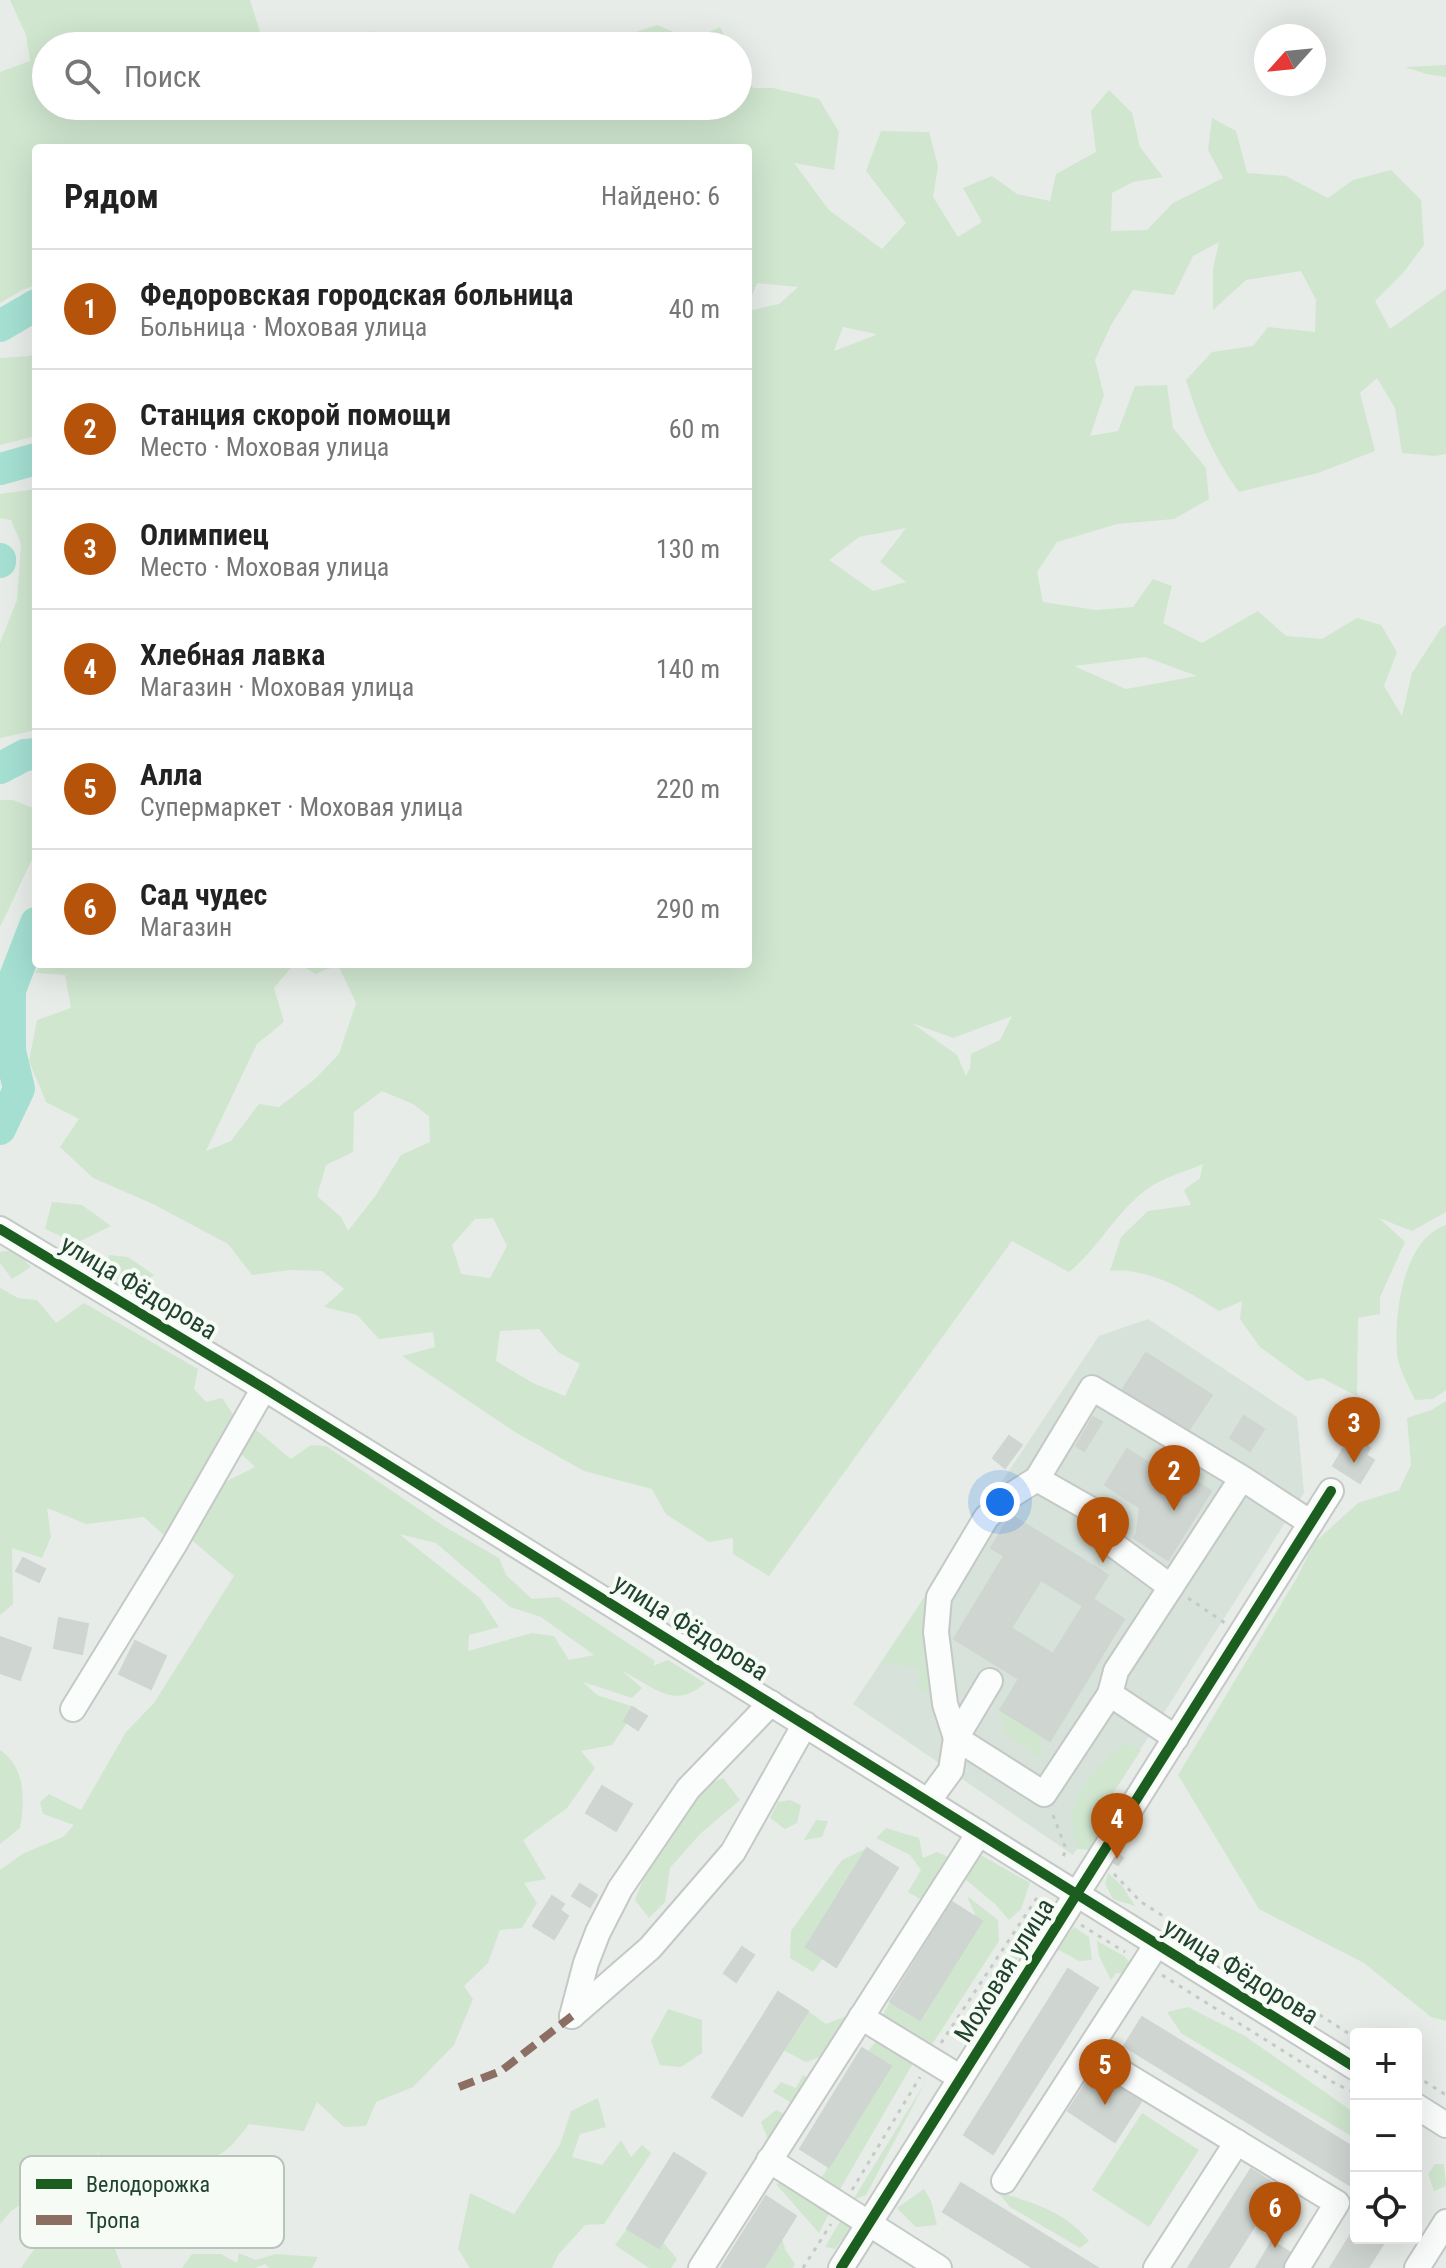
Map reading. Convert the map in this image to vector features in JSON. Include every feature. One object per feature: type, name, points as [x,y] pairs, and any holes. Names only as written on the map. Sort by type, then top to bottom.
[{"type":"street","name":"улица Фёдорова","points":[[0,1229],[264,1388],[929,1800],[979,1833],[1043,1888],[1151,1954],[1350,2065]]},
{"type":"street","points":[[73,1709],[174,1545],[264,1388]]},
{"type":"street","points":[[1242,1478],[1116,1671],[1110,1694],[1044,1794],[956,1738],[945,1704],[936,1632],[939,1597],[986,1518],[1007,1498],[1037,1479],[1092,1388],[1242,1478],[1311,1523]]},
{"type":"street","points":[[1037,1479],[1102,1516],[1107,1540],[1171,1587]]},
{"type":"street","name":"Моховая улица","points":[[841,2268],[1331,1491]]},
{"type":"street","points":[[929,1800],[951,1770],[956,1738],[990,1681]]},
{"type":"street","points":[[1110,1694],[1176,1738]]},
{"type":"street","points":[[771,1703],[688,1789],[620,1889],[586,1963],[572,2016],[650,1948],[733,1852],[805,1724]]},
{"type":"street","points":[[701,2268],[979,1833]]},
{"type":"street","points":[[1004,2181],[1151,1954]]},
{"type":"street","points":[[861,2017],[961,2078]]},
{"type":"street","points":[[1088,2052],[1337,2203],[1297,2268]]},
{"type":"street","points":[[1422,2110],[1446,2125]]},
{"type":"street","points":[[1156,2268],[1237,2142]]},
{"type":"street","points":[[769,2160],[939,2268]]},
{"type":"street","points":[[1417,2268],[1446,2222]]},
{"type":"path","points":[[1171,1587],[1242,1633]]},
{"type":"path","points":[[803,2268],[930,2059],[1066,1849],[1044,1794]]},
{"type":"path","points":[[1100,1860],[1141,1902],[1350,2034]]},
{"type":"path","points":[[1043,1888],[1151,1954],[1336,2084],[1350,2090]]},
{"type":"path","points":[[1422,2080],[1446,2095]]},
{"type":"shaded area","points":[[1148,1319],[1297,1417],[1304,1493],[1073,1855],[853,1704],[1099,1336]]},
{"type":"green space","points":[[10,0],[250,0],[260,32],[32,32],[32,120],[752,120],[752,86],[773,88],[819,99],[839,132],[834,170],[794,163],[829,210],[882,249],[906,223],[866,171],[881,131],[929,132],[938,166],[933,197],[958,237],[982,222],[963,188],[992,176],[1017,194],[1050,201],[1056,174],[1096,152],[1091,111],[1109,90],[1132,113],[1140,147],[1163,177],[1133,182],[1112,193],[1111,231],[1147,230],[1173,203],[1223,178],[1208,150],[1212,118],[1236,131],[1247,173],[1286,176],[1328,198],[1353,180],[1391,170],[1421,200],[1424,245],[1403,273],[1375,301],[1390,329],[1446,289],[1446,454],[1402,453],[1395,408],[1377,378],[1360,393],[1375,451],[1318,473],[1239,492],[1208,438],[1186,380],[1212,352],[1253,346],[1268,327],[1315,332],[1316,300],[1301,271],[1246,280],[1213,310],[1213,269],[1219,242],[1193,256],[1174,295],[1133,290],[1111,325],[1095,360],[1104,395],[1090,436],[1118,431],[1135,386],[1167,385],[1173,428],[1206,468],[1209,499],[1174,519],[1117,524],[1057,542],[1037,572],[1043,602],[1096,610],[1133,607],[1153,579],[1172,586],[1163,623],[1202,643],[1258,611],[1286,636],[1322,639],[1357,618],[1381,625],[1397,652],[1384,686],[1402,716],[1412,673],[1446,625],[1446,1212],[1412,1231],[1379,1218],[1405,1242],[1380,1297],[1380,1314],[1358,1318],[1357,1396],[1322,1378],[1307,1381],[1260,1347],[1240,1319],[1242,1301],[1219,1311],[1181,1288],[1153,1277],[1110,1271],[1121,1237],[1148,1211],[1191,1205],[1184,1190],[1200,1178],[1203,1164],[1146,1190],[1069,1272],[1012,1241],[769,1576],[733,1554],[733,1538],[709,1542],[666,1514],[652,1489],[584,1471],[515,1432],[402,1356],[435,1347],[433,1332],[379,1339],[357,1315],[324,1307],[344,1289],[322,1271],[290,1270],[252,1275],[228,1244],[153,1204],[93,1178],[60,1147],[79,1119],[46,1102],[29,1061],[37,1020],[71,1008],[65,975],[35,973],[38,968],[291,968],[274,988],[284,1022],[257,1044],[206,1151],[231,1141],[259,1104],[279,1107],[315,1079],[339,1054],[356,1003],[339,968],[752,968],[752,310],[779,304],[798,287],[757,283],[752,296],[752,144],[32,144],[32,286],[0,303],[0,72],[30,61],[26,35]],"holes":[[[843,327],[876,334],[876,335],[834,351]],[[906,528],[880,562],[906,582],[873,591],[829,560],[859,537]],[[1145,657],[1197,676],[1126,689],[1074,666]],[[1012,1016],[1000,1040],[971,1054],[966,1076],[957,1055],[912,1023],[953,1038]],[[382,1091],[413,1104],[429,1116],[430,1142],[401,1155],[348,1231],[341,1217],[317,1196],[326,1165],[353,1152],[354,1112]],[[493,1218],[507,1246],[490,1278],[461,1274],[452,1245],[475,1219]],[[539,1329],[558,1352],[580,1364],[565,1396],[533,1383],[496,1361],[500,1331]]]},
{"type":"green space","points":[[657,25],[674,32],[636,32]]},
{"type":"green space","points":[[1446,65],[1446,77],[1405,67]]},
{"type":"green space","points":[[32,355],[32,437],[0,445],[0,358]]},
{"type":"green space","points":[[32,490],[32,731],[0,738],[0,643],[17,600],[21,544],[11,520],[0,518],[0,494]]},
{"type":"green space","points":[[0,800],[13,800],[32,807],[32,859],[0,927]]},
{"type":"green space","points":[[306,968],[330,968],[315,974]]},
{"type":"green space","points":[[52,1202],[82,1205],[111,1226],[76,1243],[45,1229]]},
{"type":"green space","points":[[1446,1225],[1446,1390],[1433,1399],[1415,1400],[1398,1359],[1396,1337],[1400,1299],[1411,1261],[1420,1245],[1431,1233]]},
{"type":"green space","points":[[14,1250],[31,1267],[12,1279],[0,1263],[0,1252]]},
{"type":"green space","points":[[109,1255],[128,1257],[154,1275],[138,1286],[102,1274]]},
{"type":"green space","points":[[0,1288],[18,1298],[37,1300],[56,1323],[84,1303],[198,1369],[194,1389],[206,1402],[222,1398],[236,1419],[180,1518],[165,1536],[144,1517],[86,1524],[47,1508],[51,1537],[42,1558],[12,1548],[13,1604],[0,1615]]},
{"type":"green space","points":[[1446,1401],[1446,2021],[1431,2017],[1364,1963],[1259,1909],[1178,1775],[1298,1576],[1314,1543],[1358,1503],[1399,1490],[1411,1465],[1407,1418]]},
{"type":"green space","points":[[255,1429],[291,1459],[311,1445],[326,1446],[445,1527],[499,1558],[506,1575],[532,1599],[558,1597],[655,1661],[653,1666],[668,1660],[705,1683],[684,1695],[674,1695],[654,1689],[622,1671],[642,1688],[632,1698],[583,1682],[597,1695],[637,1708],[612,1745],[581,1751],[595,1768],[567,1808],[523,1840],[546,1879],[524,1883],[537,1903],[522,1928],[500,1930],[488,1963],[464,1986],[473,1999],[454,2045],[413,2087],[376,2102],[366,2126],[344,2127],[317,2102],[304,2131],[249,2124],[234,2143],[215,2156],[101,2156],[98,2153],[97,2156],[20,2156],[20,2205],[0,2224],[0,1870],[24,1853],[63,1837],[74,1825],[43,1814],[40,1802],[49,1794],[81,1810],[126,1732],[154,1703],[234,1576],[187,1536],[221,1484],[255,1467],[238,1451]],"holes":[[[399,1534],[436,1543],[510,1607],[541,1617],[594,1655],[569,1660],[554,1636],[532,1633],[468,1651],[469,1635],[499,1627],[480,1598]]]},
{"type":"green space","points":[[971,1527],[936,1608],[936,1694],[918,1691],[919,1668],[881,1663]]},
{"type":"green space","points":[[1000,1710],[1040,1735],[1042,1759],[1005,1733]]},
{"type":"green space","points":[[1125,1743],[1141,1750],[1095,1821],[1111,1835],[1091,1850],[1077,1849],[1072,1823],[1077,1800],[1098,1768]]},
{"type":"green space","points":[[0,1750],[9,1757],[19,1775],[23,1807],[20,1828],[0,1844]]},
{"type":"green space","points":[[723,1778],[740,1800],[700,1834],[670,1868],[665,1902],[649,1918],[635,1900],[650,1862],[704,1786]]},
{"type":"green space","points":[[790,1800],[801,1805],[797,1823],[785,1829],[770,1818],[778,1802]]},
{"type":"green space","points":[[816,1820],[828,1821],[822,1837],[804,1840]]},
{"type":"green space","points":[[886,1828],[919,1838],[923,1858],[937,1852],[951,1858],[927,1903],[908,1892],[921,1870],[910,1855],[876,1838]]},
{"type":"green space","points":[[867,1848],[806,1947],[823,1958],[813,1972],[790,1958],[791,1931],[842,1860]]},
{"type":"green space","points":[[979,1854],[1030,1883],[1021,1909],[1009,1920],[965,1879]]},
{"type":"green space","points":[[1108,1873],[1123,1887],[1135,1906],[1113,1899],[1105,1884]]},
{"type":"green space","points":[[967,1896],[998,1920],[999,1941],[931,2046],[882,2016],[890,2002],[921,2020],[982,1921],[976,1917]]},
{"type":"green space","points":[[1037,1910],[1047,1920],[1034,1933],[1024,1928]]},
{"type":"green space","points":[[1074,1927],[1089,1937],[1092,1960],[1079,1961],[1057,1949]]},
{"type":"green space","points":[[1020,1934],[1031,1939],[1022,1955],[983,1993]]},
{"type":"green space","points":[[1097,1941],[1124,1956],[1130,1963],[1126,1974],[1116,1973],[1111,1980],[1099,1956]]},
{"type":"green space","points":[[1188,2007],[1245,2036],[1350,2110],[1350,2135],[1181,2033],[1167,2012]]},
{"type":"green space","points":[[668,2009],[702,2020],[702,2053],[681,2067],[660,2065],[651,2041]]},
{"type":"green space","points":[[808,2011],[826,2024],[852,2014],[831,2053],[806,2062],[783,2050]]},
{"type":"green space","points":[[881,2036],[916,2058],[839,2191],[820,2180],[889,2069],[867,2052]]},
{"type":"green space","points":[[803,2075],[810,2080],[795,2105],[773,2092],[781,2082],[796,2088]]},
{"type":"green space","points":[[926,2081],[866,2195],[853,2200]]},
{"type":"green space","points":[[598,2098],[606,2127],[580,2134],[572,2157],[602,2165],[621,2140],[631,2157],[642,2145],[651,2153],[604,2224],[585,2225],[558,2255],[552,2268],[470,2268],[458,2249],[470,2193],[514,2214],[560,2145],[571,2111]]},
{"type":"green space","points":[[776,2110],[788,2116],[771,2146],[761,2122]]},
{"type":"green space","points":[[1142,2113],[1199,2150],[1149,2227],[1092,2190]]},
{"type":"green space","points":[[1435,2164],[1444,2164],[1446,2186],[1434,2191],[1428,2174]]},
{"type":"green space","points":[[789,2180],[832,2208],[819,2233],[776,2184]]},
{"type":"green space","points":[[924,2189],[931,2201],[937,2225],[916,2227],[897,2208]]},
{"type":"green space","points":[[998,2192],[1059,2215],[1089,2241],[1080,2248],[1010,2207]]},
{"type":"green space","points":[[845,2213],[854,2223],[835,2249],[825,2247]]},
{"type":"green space","points":[[627,2229],[658,2248],[663,2242],[677,2259],[671,2268],[649,2268],[615,2245]]},
{"type":"green space","points":[[782,2239],[795,2264],[793,2268],[764,2268]]},
{"type":"green space","points":[[35,2248],[115,2248],[122,2268],[21,2268]]},
{"type":"green space","points":[[239,2253],[256,2260],[276,2254],[318,2257],[312,2268],[269,2268],[265,2264],[255,2268],[182,2268],[192,2254],[221,2254],[237,2263]]},
{"type":"building","points":[[1146,1353],[1212,1395],[1186,1434],[1121,1392]]},
{"type":"building","points":[[1244,1416],[1264,1429],[1250,1451],[1230,1438]]},
{"type":"building","points":[[1093,1417],[1102,1422],[1084,1451],[1076,1446]]},
{"type":"building","points":[[1009,1436],[1022,1445],[1005,1468],[993,1458]]},
{"type":"building","points":[[1363,1443],[1370,1448],[1366,1455],[1374,1460],[1360,1483],[1333,1466],[1346,1444],[1358,1451]]},
{"type":"building","points":[[1127,1449],[1157,1468],[1149,1481],[1164,1490],[1137,1531],[1140,1508],[1105,1485]]},
{"type":"building","points":[[1177,1469],[1211,1491],[1168,1560],[1134,1538]]},
{"type":"building","points":[[1011,1515],[1108,1575],[1093,1599],[1124,1619],[1050,1741],[1000,1710],[1019,1679],[954,1639],[1004,1556],[991,1548]],"holes":[[[1041,1580],[1083,1606],[1053,1654],[1011,1628]]]},
{"type":"building","points":[[23,1558],[45,1569],[39,1582],[16,1571]]},
{"type":"building","points":[[59,1618],[88,1624],[82,1654],[54,1648]]},
{"type":"building","points":[[0,1637],[31,1648],[20,1680],[0,1673]]},
{"type":"building","points":[[135,1641],[166,1656],[151,1689],[119,1674]]},
{"type":"building","points":[[632,1707],[647,1716],[638,1730],[624,1721]]},
{"type":"building","points":[[602,1786],[632,1804],[616,1831],[586,1813]]},
{"type":"building","points":[[867,1848],[898,1868],[836,1967],[806,1947]]},
{"type":"building","points":[[1116,1853],[1123,1858],[1118,1865],[1111,1861]]},
{"type":"building","points":[[580,1884],[597,1895],[590,1907],[572,1896]]},
{"type":"building","points":[[552,1896],[564,1904],[560,1910],[568,1916],[554,1939],[533,1926]]},
{"type":"building","points":[[952,1902],[982,1921],[920,2020],[890,2002]]},
{"type":"building","points":[[742,1947],[754,1955],[736,1982],[724,1973]]},
{"type":"building","points":[[1068,1969],[1098,1988],[993,2154],[964,2135]]},
{"type":"building","points":[[778,1992],[808,2011],[742,2116],[712,2097]]},
{"type":"building","points":[[1142,2017],[1350,2145],[1350,2185],[1124,2046]]},
{"type":"building","points":[[862,2048],[891,2066],[829,2167],[800,2149]]},
{"type":"building","points":[[1095,2069],[1142,2100],[1115,2142],[1068,2111]]},
{"type":"building","points":[[674,2153],[706,2173],[659,2248],[627,2229]]},
{"type":"building","points":[[1251,2169],[1279,2187],[1228,2268],[1188,2268]]},
{"type":"building","points":[[961,2183],[1098,2268],[1033,2268],[943,2212]]},
{"type":"building","points":[[766,2196],[796,2216],[764,2268],[721,2268]]},
{"type":"building","points":[[1350,2236],[1350,2244],[1383,2244],[1368,2268],[1330,2268]]},
{"type":"building","points":[[1272,2241],[1294,2255],[1286,2268],[1256,2268]]},
{"type":"waterway","points":[[0,326],[32,307]]},
{"type":"waterway","points":[[0,469],[32,460]]},
{"type":"waterway","points":[[0,768],[32,754]]},
{"type":"waterway","points":[[0,1129],[19,1089],[10,1051],[10,990],[32,933]]},
{"type":"marked path","points":[[459,2087],[501,2071],[572,2016]]},
{"type":"cycle path","points":[[0,1229],[264,1388],[1350,2064]]},
{"type":"cycle path","points":[[841,2268],[1331,1491]]},
{"type":"place","name":"Олимпиец","points":[[1354,1463]]},
{"type":"place","name":"Станция скорой помощи","points":[[1174,1511]]},
{"type":"place","name":"Федоровская городская больница","points":[[1103,1563]]},
{"type":"place","name":"Хлебная лавка","points":[[1117,1859]]},
{"type":"place","name":"Алла","points":[[1105,2105]]},
{"type":"place","name":"Сад чудес","points":[[1275,2248]]}]
